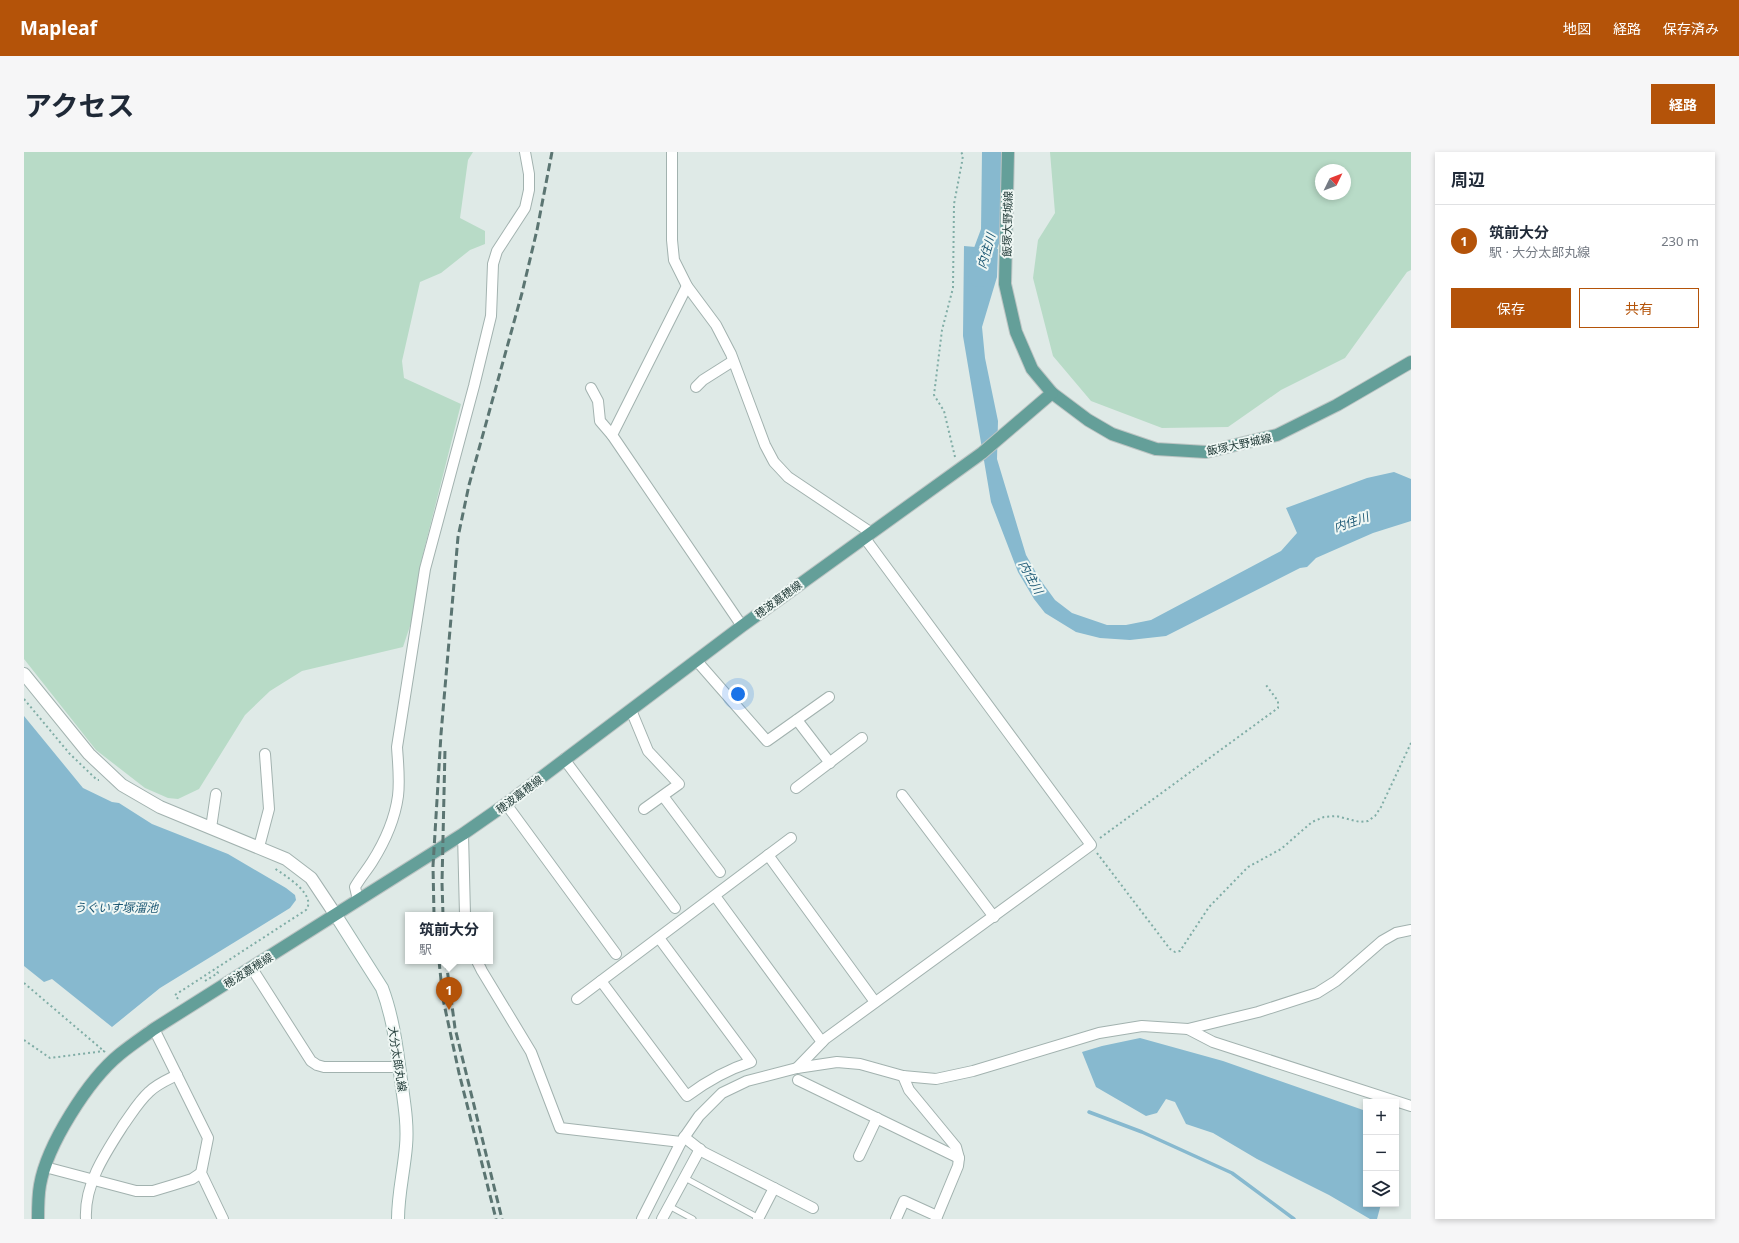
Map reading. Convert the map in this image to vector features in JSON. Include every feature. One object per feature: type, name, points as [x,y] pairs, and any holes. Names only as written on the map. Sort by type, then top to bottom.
[{"type":"main road","name":"飯塚大野城線","points":[[1008,152],[1005,284],[1016,332],[1032,369],[1052,393],[1088,420],[1112,434],[1156,448],[1206,452],[1277,435],[1337,405],[1411,362]]},
{"type":"main road","name":"穂波嘉穂線","points":[[38,1219],[40,1186],[45,1167],[64,1127],[88,1088],[119,1054],[154,1029],[463,834],[506,804],[742,626],[867,534],[982,453],[1052,393]]},
{"type":"street","points":[[358,900],[355,887],[362,873],[372,862],[382,842],[392,818],[398,797],[399,773],[397,747],[426,569],[491,316],[494,264],[497,250],[526,208],[529,190],[529,174],[525,152]]},
{"type":"street","points":[[672,152],[672,240],[674,260],[687,286],[716,325],[733,361],[764,445],[774,462],[788,477],[867,534],[1091,845],[822,1042],[797,1068]]},
{"type":"street","points":[[612,436],[687,286]]},
{"type":"street","points":[[696,387],[703,380],[733,361]]},
{"type":"street","points":[[591,388],[598,400],[600,421],[612,436],[742,626]]},
{"type":"street","points":[[696,660],[767,741],[829,696]]},
{"type":"street","name":"大分太郎丸線","points":[[24,674],[89,754],[122,785],[160,807],[259,846],[286,859],[311,878],[382,988],[386,999],[397,1044],[407,1117],[406,1146],[398,1196],[398,1219]]},
{"type":"street","points":[[631,710],[648,751],[679,784],[644,810]]},
{"type":"street","points":[[797,720],[830,763]]},
{"type":"street","points":[[796,788],[862,738]]},
{"type":"street","points":[[259,846],[269,809],[265,754]]},
{"type":"street","points":[[564,760],[675,908]]},
{"type":"street","points":[[211,828],[216,794]]},
{"type":"street","points":[[902,795],[994,917]]},
{"type":"street","points":[[663,796],[720,872]]},
{"type":"street","points":[[506,804],[616,954]]},
{"type":"street","points":[[463,834],[465,912]]},
{"type":"street","points":[[577,999],[791,838]]},
{"type":"street","points":[[768,855],[875,1002]]},
{"type":"street","points":[[715,896],[822,1042]]},
{"type":"street","points":[[642,1219],[683,1139],[699,1116],[722,1093],[747,1081],[797,1068],[837,1062],[860,1064],[903,1076],[936,1079],[973,1071],[1099,1033],[1142,1026],[1188,1029],[1258,1012],[1317,993],[1336,981],[1382,941],[1396,933],[1411,930]]},
{"type":"street","points":[[601,981],[687,1096],[713,1078],[728,1070],[750,1062],[659,938]]},
{"type":"street","points":[[479,964],[531,1052],[560,1128],[683,1139],[813,1208]]},
{"type":"street","points":[[251,968],[311,1060],[317,1065],[324,1067],[400,1067]]},
{"type":"street","points":[[154,1029],[208,1138],[201,1173],[223,1219]]},
{"type":"street","points":[[1188,1029],[1213,1042],[1411,1106]]},
{"type":"street","points":[[86,1219],[86,1201],[92,1180],[111,1144],[141,1100],[159,1084],[177,1074]]},
{"type":"street","points":[[896,1219],[904,1201],[936,1217],[958,1166],[959,1158],[956,1147],[909,1090],[903,1076]]},
{"type":"street","points":[[798,1080],[959,1158]]},
{"type":"street","points":[[859,1156],[878,1118]]},
{"type":"street","points":[[662,1219],[700,1149]]},
{"type":"street","points":[[45,1167],[136,1191],[153,1191],[192,1179],[201,1173]]},
{"type":"street","points":[[759,1219],[774,1188]]},
{"type":"lane","points":[[684,1178],[759,1219]]},
{"type":"lane","points":[[669,1206],[693,1219]]},
{"type":"path","points":[[958,470],[944,411],[934,395],[942,330],[953,288],[954,204],[963,155],[961,152]]},
{"type":"path","points":[[1266,685],[1278,701],[1278,708],[1091,845],[1170,949],[1175,952],[1180,951],[1209,907],[1237,877],[1248,867],[1281,849],[1312,822],[1324,817],[1336,816],[1360,822],[1368,821],[1374,816],[1381,807],[1411,743]]},
{"type":"path","points":[[24,699],[69,753],[97,780],[104,779]]},
{"type":"path","points":[[178,999],[175,995],[306,910],[309,901],[306,895],[299,887],[269,865]]},
{"type":"path","points":[[204,981],[218,973],[215,969]]},
{"type":"path","points":[[24,983],[108,1054]]},
{"type":"path","points":[[24,1040],[50,1058],[104,1050]]},
{"type":"green space","points":[[24,152],[473,152],[468,160],[460,218],[485,231],[485,244],[470,250],[441,273],[420,282],[402,361],[404,378],[461,404],[421,562],[412,620],[403,647],[302,671],[270,691],[245,715],[199,789],[178,799],[168,798],[145,788],[96,750],[24,659]]},
{"type":"green space","points":[[1050,152],[1411,152],[1411,270],[1407,272],[1345,358],[1281,390],[1228,427],[1162,428],[1091,401],[1053,356],[1033,278],[1038,240],[1055,213]]},
{"type":"water","points":[[964,246],[998,249],[997,277],[982,327],[985,358],[998,421],[997,459],[1026,555],[1039,578],[1055,600],[1072,613],[1107,625],[1126,625],[1151,620],[1281,551],[1297,533],[1286,508],[1367,478],[1394,472],[1411,479],[1411,521],[1373,533],[1316,558],[1307,567],[1300,568],[1166,636],[1130,640],[1100,638],[1076,632],[1045,613],[1034,599],[1018,572],[991,502],[963,336]]},
{"type":"water","name":"うぐいす塚溜池","points":[[24,716],[83,788],[112,802],[119,803],[152,824],[228,854],[286,888],[295,895],[296,900],[290,908],[160,988],[112,1027],[52,979],[44,982],[24,966]]},
{"type":"water","points":[[1140,1038],[1223,1061],[1363,1110],[1363,1207],[1380,1207],[1377,1219],[1370,1219],[1329,1195],[1257,1159],[1213,1133],[1186,1124],[1175,1102],[1166,1099],[1157,1113],[1146,1116],[1096,1087],[1082,1052]]},
{"type":"waterway","name":"内住川","points":[[979,276],[979,266],[992,231],[993,152]]},
{"type":"waterway","points":[[1089,1112],[1142,1132],[1232,1173],[1294,1219]]},
{"type":"railway","points":[[434,912],[433,866],[441,734],[458,537],[469,485],[522,293],[537,230],[552,152]]},
{"type":"railway","points":[[443,912],[442,883],[445,749]]},
{"type":"railway","points":[[439,964],[443,999],[459,1073],[496,1219]]},
{"type":"railway","points":[[446,964],[455,1028],[502,1219]]},
{"type":"place","name":"筑前大分","points":[[449,1010]]}]
